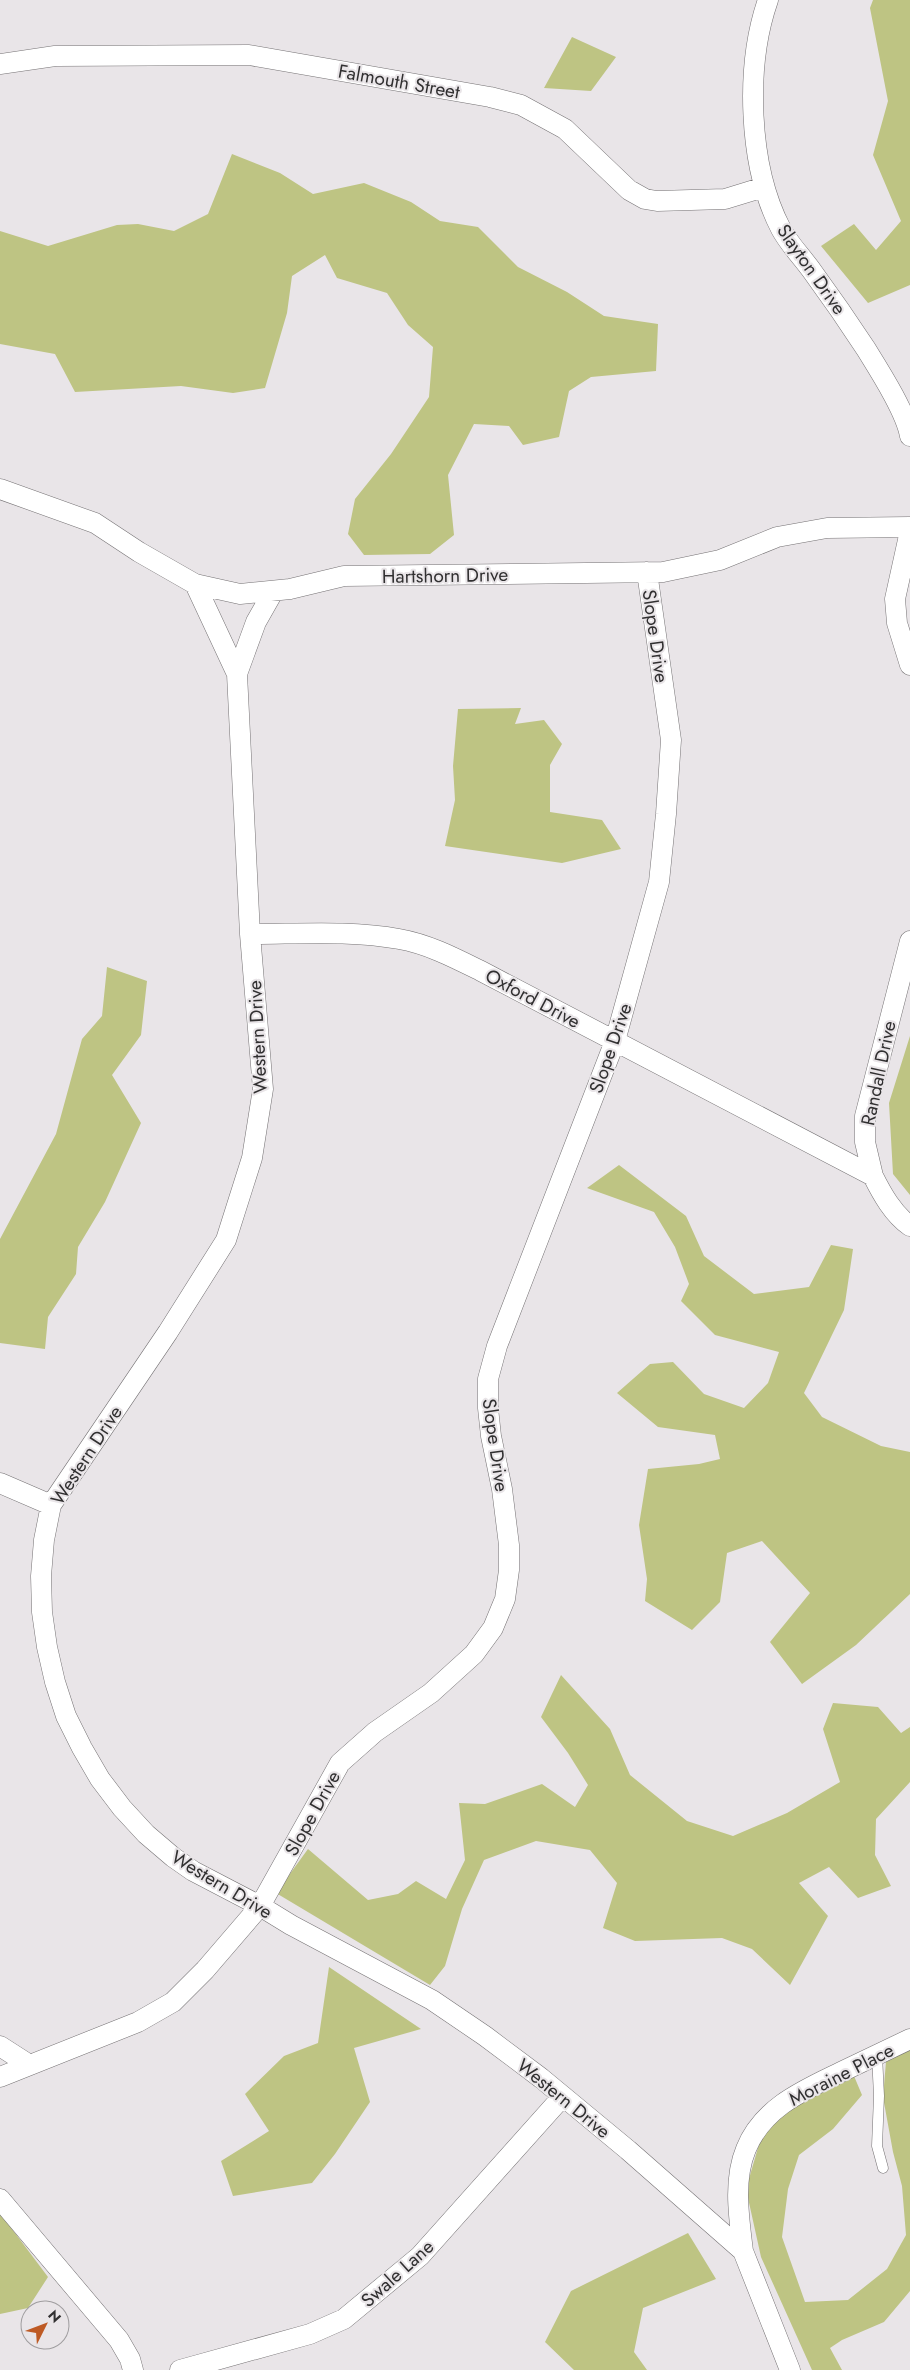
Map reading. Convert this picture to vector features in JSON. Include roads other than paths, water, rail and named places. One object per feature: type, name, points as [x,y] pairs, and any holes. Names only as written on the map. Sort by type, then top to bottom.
[{"type":"street","name":"Slayton Drive","points":[[768,0],[762,16],[756,54],[753,101],[764,187],[782,229],[842,311],[886,381],[910,436]]},
{"type":"street","name":"Falmouth Street","points":[[0,64],[56,56],[249,55],[490,96],[521,105],[565,129],[629,190],[645,199],[657,201],[724,199],[764,187]]},
{"type":"street","name":"Hartshorn Drive","points":[[0,488],[95,523],[139,552],[195,584],[240,594],[273,592],[344,576],[663,572],[720,560],[777,537],[827,528],[910,526]]},
{"type":"street","points":[[910,530],[895,599],[897,623],[910,666]]},
{"type":"street","name":"Slope Drive","points":[[0,2077],[28,2064],[138,2022],[173,2002],[205,1970],[260,1906],[340,1763],[375,1732],[431,1693],[474,1654],[493,1628],[506,1599],[510,1545],[502,1489],[491,1436],[488,1379],[496,1346],[615,1041],[659,882],[671,740],[648,572]]},
{"type":"street","name":"Western Drive","points":[[195,584],[238,674]]},
{"type":"street","name":"Western Drive","points":[[273,592],[256,622],[238,674],[250,934],[263,1089],[252,1158],[226,1240],[168,1332],[51,1505],[44,1549],[42,1612],[54,1682],[66,1716],[100,1779],[122,1808],[146,1834],[193,1871],[432,2000],[485,2036],[563,2096],[744,2250],[790,2370]]},
{"type":"street","name":"Oxford Drive","points":[[250,934],[363,934],[401,939],[438,951],[481,971],[873,1176]]},
{"type":"street","name":"Randall Drive","points":[[873,1176],[865,1142],[865,1116],[910,941]]},
{"type":"street","points":[[873,1176],[896,1214],[910,1226]]},
{"type":"street","points":[[0,1483],[51,1505]]},
{"type":"street","name":"Moraine Place","points":[[744,2250],[738,2209],[739,2185],[746,2149],[763,2120],[793,2096],[910,2039]]},
{"type":"street","points":[[0,2046],[28,2064]]},
{"type":"street","name":"Swale Lane","points":[[180,2370],[310,2334],[344,2319],[420,2256],[563,2096]]},
{"type":"street","points":[[0,2199],[119,2340],[130,2359],[133,2370]]},
{"type":"lane","points":[[877,2055],[879,2096],[877,2146],[883,2168]]}]
